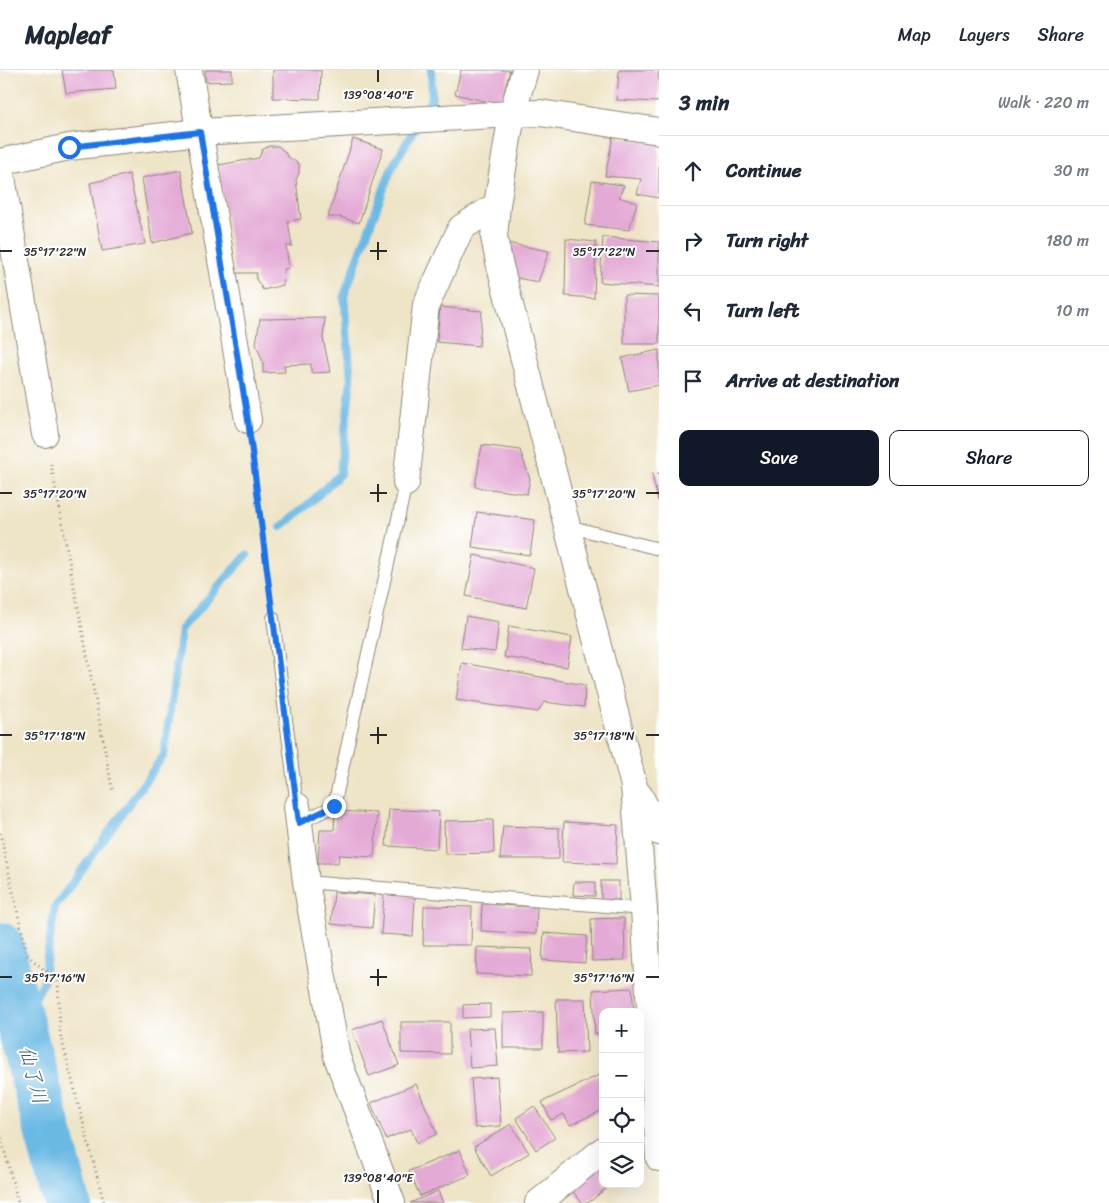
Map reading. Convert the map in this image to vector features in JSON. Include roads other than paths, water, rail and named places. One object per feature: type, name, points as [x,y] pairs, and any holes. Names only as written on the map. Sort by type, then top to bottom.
[{"type":"street","points":[[189,70],[248,420]]},
{"type":"street","points":[[525,70],[512,114],[494,237],[634,786],[644,909],[648,1114],[659,1158]]},
{"type":"street","points":[[45,434],[0,163],[69,147],[200,132],[512,114],[540,113],[659,131]]},
{"type":"street","points":[[406,483],[426,305],[461,228],[498,205]]},
{"type":"street","points":[[634,786],[659,832]]},
{"type":"street","points":[[298,815],[306,882],[337,1057],[392,1203]]},
{"type":"street","points":[[538,1203],[599,1153]]},
{"type":"lane","points":[[274,618],[298,815],[334,806],[406,483]]},
{"type":"lane","points":[[567,526],[659,549]]},
{"type":"lane","points":[[306,882],[644,909]]},
{"type":"waterway","points":[[424,113],[432,98],[431,70]]},
{"type":"waterway","points":[[281,527],[340,474],[351,380],[344,296],[392,167],[417,125]]},
{"type":"waterway","points":[[21,1025],[43,983],[55,907],[164,755],[181,629],[247,555]]},
{"type":"waterway","name":"仙了川","points":[[0,946],[67,1203]]}]
